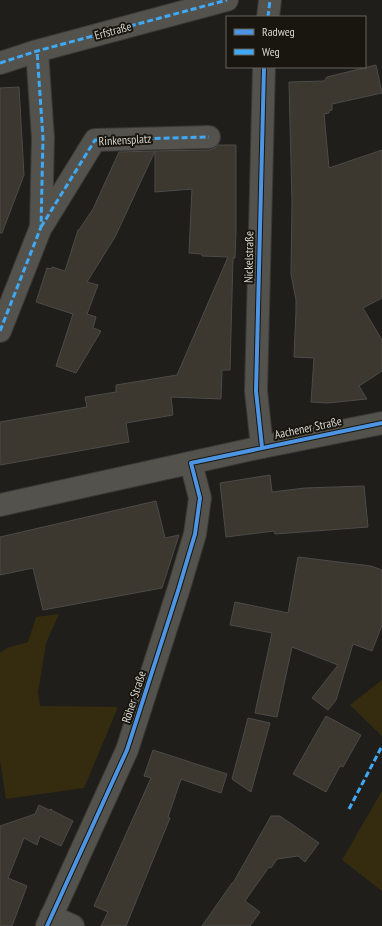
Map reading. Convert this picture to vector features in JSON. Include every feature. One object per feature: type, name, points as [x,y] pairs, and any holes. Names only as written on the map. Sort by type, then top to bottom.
[{"type":"street","name":"Erfstraße","points":[[0,63],[36,51],[227,0]]},
{"type":"street","points":[[268,16],[270,0]]},
{"type":"street","name":"Rinkensplatz","points":[[36,51],[43,138],[42,227]]},
{"type":"street","name":"Nickelstraße","points":[[262,447],[256,391],[264,68]]},
{"type":"street","name":"Rinkensplatz","points":[[0,331],[42,227],[95,140],[209,137]]},
{"type":"street","name":"Aachener Straße","points":[[0,505],[382,422]]},
{"type":"street","name":"Röher Straße","points":[[72,926],[49,921],[127,750],[185,570],[196,534],[200,498],[191,463]]},
{"type":"shaded area","points":[[59,614],[46,643],[38,692],[40,706],[118,707],[84,788],[6,799],[0,760],[0,653],[7,648],[28,642],[36,617]]},
{"type":"shaded area","points":[[382,680],[382,736],[350,705]]},
{"type":"shaded area","points":[[382,791],[382,891],[342,860]]},
{"type":"building","points":[[376,65],[382,93],[332,104],[332,110],[329,111],[329,113],[324,114],[329,168],[382,150],[382,298],[363,308],[382,340],[382,371],[359,386],[367,399],[327,403],[311,402],[314,358],[294,357],[296,300],[291,274],[292,202],[289,82],[324,81],[327,77]]},
{"type":"building","points":[[19,87],[24,175],[2,233],[0,233],[0,88]]},
{"type":"building","points":[[218,145],[236,145],[236,232],[235,258],[233,258],[230,370],[222,370],[221,399],[171,397],[173,415],[126,423],[129,442],[0,465],[0,422],[87,407],[85,397],[116,392],[116,385],[177,375],[228,257],[202,256],[202,254],[189,253],[192,189],[155,192],[155,151],[209,150]]},
{"type":"building","points":[[155,151],[115,237],[87,282],[98,285],[87,314],[96,317],[93,328],[101,331],[76,373],[56,366],[73,314],[36,302],[47,268],[51,269],[52,267],[65,271],[78,230],[93,209],[119,152]]},
{"type":"building","points":[[270,475],[272,492],[305,488],[364,486],[368,527],[275,534],[274,531],[226,537],[220,483]]},
{"type":"building","points":[[156,501],[165,538],[179,535],[162,588],[43,610],[33,568],[0,575],[0,537]]},
{"type":"building","points":[[298,557],[371,566],[382,570],[382,625],[372,651],[353,644],[336,700],[328,710],[312,698],[338,665],[292,647],[277,717],[255,713],[272,633],[230,625],[235,602],[288,613]]},
{"type":"building","points":[[326,716],[361,735],[343,767],[340,766],[326,792],[293,774]]},
{"type":"building","points":[[248,718],[270,723],[251,792],[232,779]]},
{"type":"building","points":[[153,750],[227,774],[221,793],[181,779],[168,817],[170,818],[126,926],[101,926],[108,912],[94,906],[151,778],[144,776]]},
{"type":"building","points":[[39,805],[49,810],[52,809],[51,810],[73,821],[61,846],[40,836],[37,845],[24,838],[8,878],[27,886],[12,926],[0,926],[0,826],[35,814]]},
{"type":"building","points":[[271,816],[280,816],[319,843],[305,862],[298,856],[277,859],[271,868],[269,867],[245,901],[260,912],[250,926],[202,926],[233,883]]},
{"type":"marked path","points":[[0,63],[37,51],[227,0]]},
{"type":"marked path","points":[[268,16],[270,0]]},
{"type":"marked path","points":[[0,331],[41,227],[43,138],[37,51]]},
{"type":"marked path","points":[[41,227],[95,140],[209,137]]},
{"type":"marked path","points":[[349,809],[381,748]]},
{"type":"cycle path","points":[[262,447],[256,391],[264,68]]},
{"type":"cycle path","points":[[47,926],[127,750],[178,591],[195,534],[200,498],[191,463],[382,423]]}]
